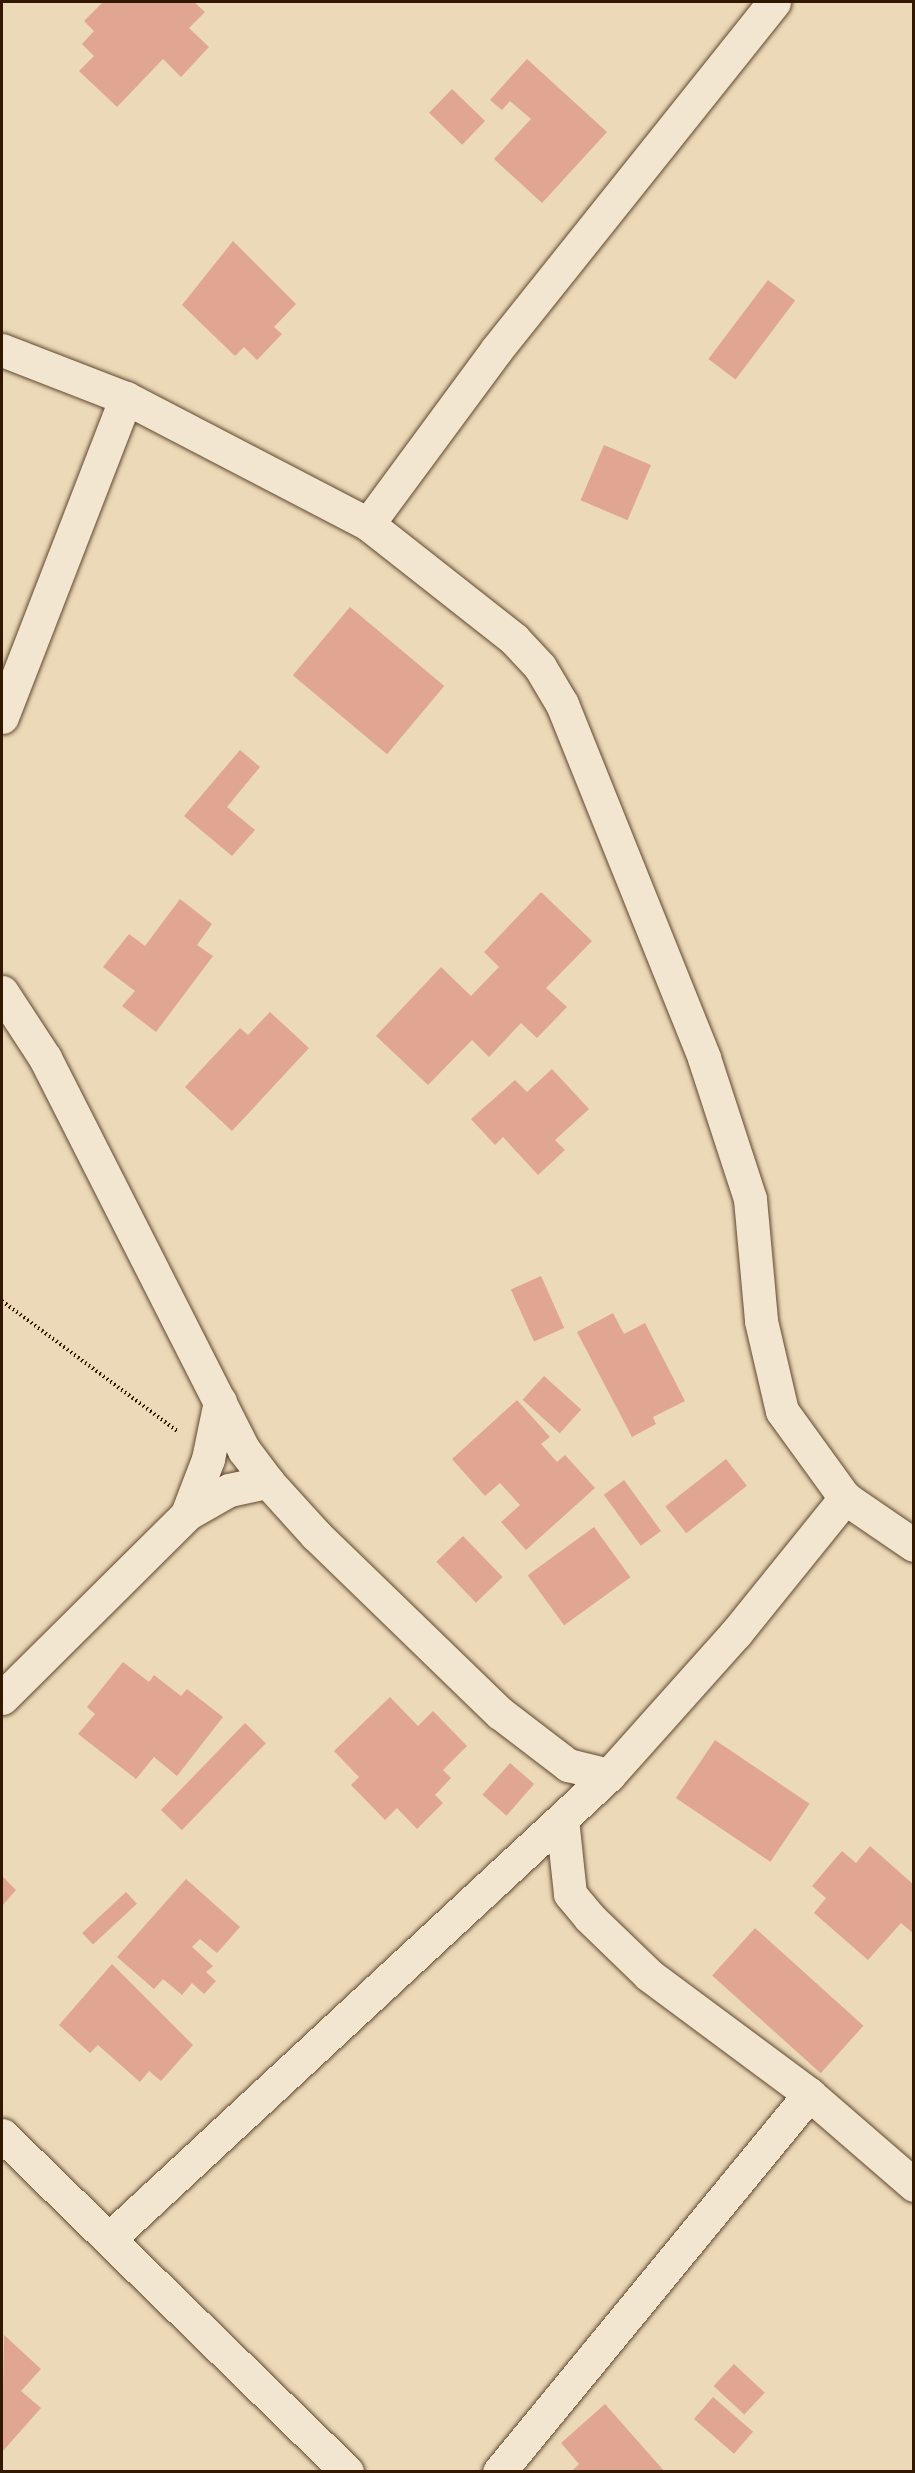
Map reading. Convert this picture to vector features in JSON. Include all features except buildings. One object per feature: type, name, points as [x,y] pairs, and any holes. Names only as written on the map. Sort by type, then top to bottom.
[{"type":"street","points":[[368,524],[497,349],[774,2]]},
{"type":"street","points":[[2,350],[126,398],[368,524],[514,639],[562,704],[657,933],[750,1199],[761,1321],[782,1411],[845,1497],[914,1545]]},
{"type":"street","points":[[2,717],[126,398]]},
{"type":"street","points":[[2,992],[45,1058],[244,1450],[268,1482],[315,1535],[500,1713],[568,1765],[609,1774]]},
{"type":"street","points":[[187,1514],[208,1459],[220,1401]]},
{"type":"street","points":[[2,1698],[187,1514],[229,1490],[268,1482]]},
{"type":"street","points":[[110,2238],[609,1774],[736,1633],[845,1497]]},
{"type":"street","points":[[562,1819],[570,1894],[589,1917],[649,1975],[809,2094],[914,2185]]},
{"type":"street","points":[[499,2472],[809,2094]]},
{"type":"street","points":[[2,2135],[347,2472]]},
{"type":"path","points":[[2,1301],[165,1420],[208,1459]]}]
